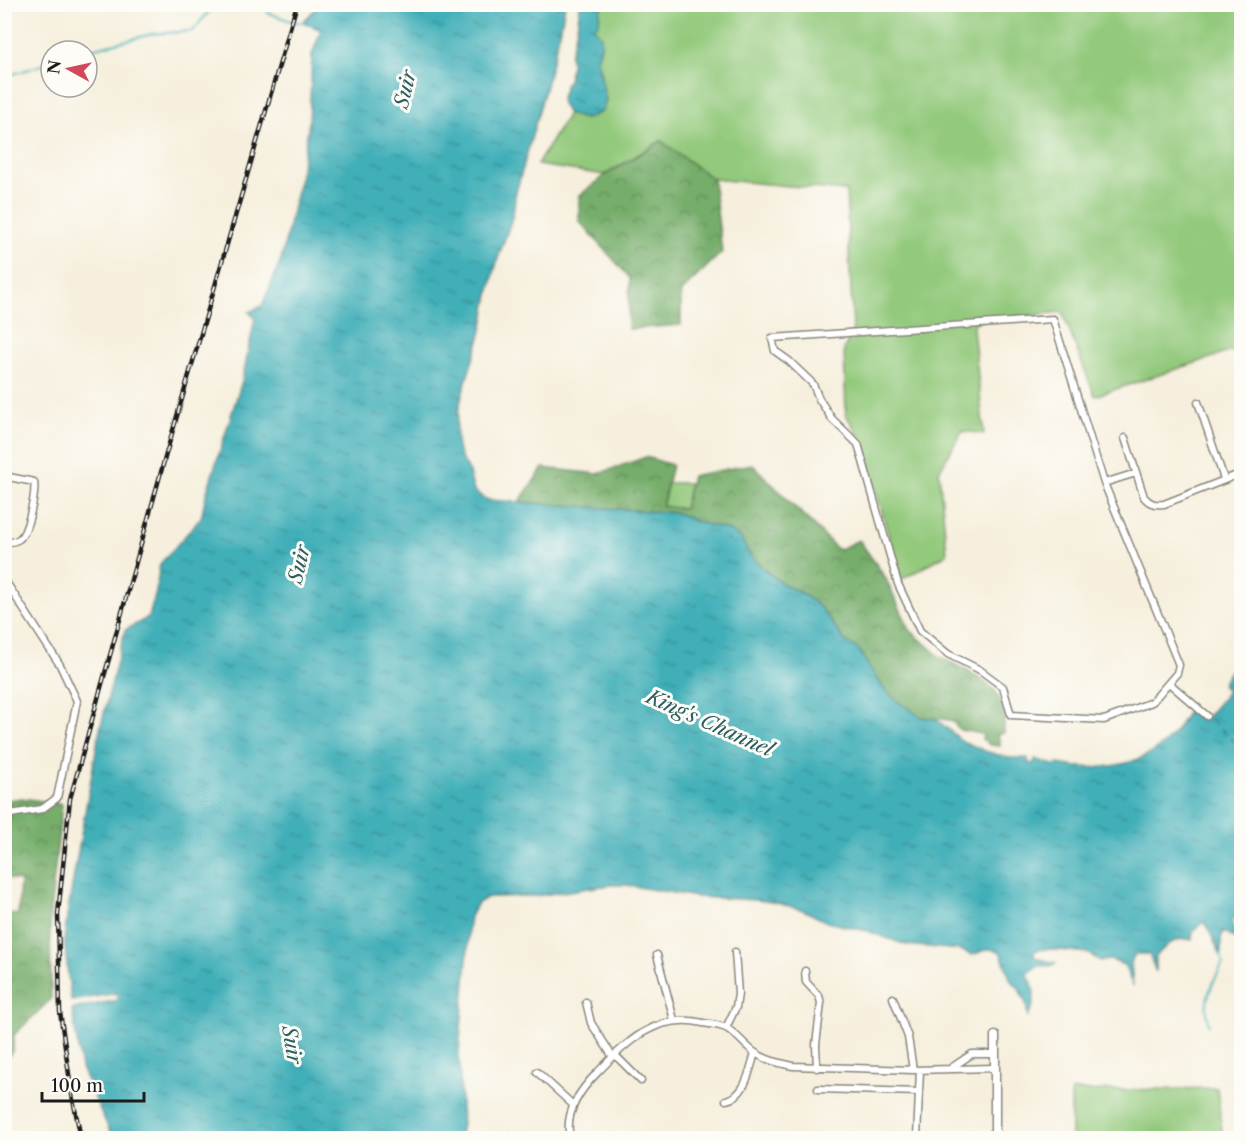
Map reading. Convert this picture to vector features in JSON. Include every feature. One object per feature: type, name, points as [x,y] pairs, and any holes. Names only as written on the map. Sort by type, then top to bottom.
[{"type":"street","points":[[1053,319],[1104,483],[1178,662],[1177,673],[1168,683],[1148,704],[1104,720],[1011,715],[1003,687],[980,670],[948,654],[920,631],[898,584],[858,444],[832,419],[819,399],[813,384],[775,351],[772,338],[1053,319]]},
{"type":"street","points":[[1198,402],[1224,479]]},
{"type":"street","points":[[1125,438],[1144,497],[1156,505],[1164,504],[1242,473]]},
{"type":"street","points":[[1104,483],[1136,473]]},
{"type":"street","points":[[4,476],[34,482],[36,490],[25,532],[18,540],[4,544]]},
{"type":"street","points":[[4,579],[60,665],[77,701],[57,798],[42,809],[4,815]]},
{"type":"street","points":[[1168,683],[1207,716]]},
{"type":"street","points":[[726,1028],[736,1007],[738,994],[735,952]]},
{"type":"street","points":[[657,955],[674,1020]]},
{"type":"street","points":[[805,971],[806,982],[819,996],[821,1003],[816,1045],[817,1068]]},
{"type":"street","points":[[893,998],[908,1036],[916,1070],[919,1092],[917,1138]]},
{"type":"street","points":[[586,1002],[591,1023],[614,1056],[641,1081]]},
{"type":"street","points":[[570,1138],[568,1131],[572,1104],[588,1082],[638,1035],[674,1020],[692,1020],[726,1028],[755,1053],[774,1062],[817,1068],[916,1070],[994,1068]]},
{"type":"street","points":[[994,1138],[995,1036]]},
{"type":"street","points":[[726,1100],[740,1093],[755,1053]]},
{"type":"street","points":[[950,1068],[972,1054],[994,1054]]},
{"type":"street","points":[[537,1072],[572,1104]]},
{"type":"street","points":[[818,1089],[919,1092]]},
{"type":"green space","points":[[603,5],[1241,5],[1241,348],[1095,396],[1062,312],[976,321],[973,328],[984,434],[962,431],[939,472],[947,554],[901,580],[862,440],[846,415],[844,349],[853,329],[846,191],[713,179],[661,141],[605,175],[537,165],[568,114],[585,119],[602,112],[606,100],[597,63],[600,51],[595,26],[599,23]]},
{"type":"green space","points":[[661,141],[713,179],[722,252],[681,292],[681,325],[628,329],[630,278],[579,221],[579,196],[605,175]]},
{"type":"green space","points":[[646,457],[672,465],[662,506],[684,509],[692,476],[752,464],[838,550],[859,540],[885,577],[910,630],[939,656],[973,674],[994,689],[1004,709],[1004,733],[997,735],[1000,746],[990,745],[982,739],[983,734],[960,730],[951,720],[921,717],[894,699],[880,685],[858,649],[844,640],[821,608],[765,570],[749,555],[741,539],[728,530],[698,522],[677,513],[519,502],[543,468],[598,474]]},
{"type":"green space","points":[[668,483],[690,483],[684,509],[662,507]]},
{"type":"green space","points":[[21,798],[62,804],[50,913],[51,999],[14,1035],[13,1050],[5,1061],[5,913],[18,915],[20,881],[5,878],[5,801]]},
{"type":"green space","points":[[1217,1088],[1223,1138],[1071,1138],[1071,1091]]},
{"type":"water","points":[[319,5],[565,5],[560,32],[515,196],[511,221],[499,254],[482,330],[458,411],[458,445],[474,490],[488,500],[677,513],[698,522],[728,530],[741,539],[750,555],[765,570],[821,608],[844,640],[858,649],[880,684],[894,699],[921,717],[936,719],[962,741],[1009,758],[1028,758],[1029,764],[1034,763],[1035,759],[1054,765],[1102,767],[1131,762],[1144,756],[1168,740],[1190,709],[1204,720],[1222,699],[1227,690],[1222,685],[1241,658],[1242,909],[1238,916],[1232,919],[1239,942],[1224,931],[1221,938],[1221,956],[1205,922],[1193,931],[1192,940],[1176,940],[1156,956],[1156,972],[1149,954],[1135,954],[1131,963],[1133,986],[1124,965],[1111,960],[1101,961],[1087,953],[1050,949],[1036,950],[1033,955],[1037,958],[1056,963],[1035,968],[1027,975],[1034,990],[1028,1017],[1026,1004],[1018,987],[1011,981],[1000,951],[989,949],[972,955],[960,950],[906,945],[867,931],[827,922],[803,910],[777,903],[697,897],[626,885],[610,885],[535,896],[488,897],[478,903],[470,916],[468,931],[459,1052],[462,1125],[459,1138],[113,1138],[81,1068],[72,1009],[117,1000],[117,993],[71,1001],[64,939],[99,733],[125,630],[149,617],[160,564],[201,518],[206,495],[242,381],[255,318],[249,312],[262,306],[281,260],[299,182],[309,123],[312,55],[321,30],[303,22]]},
{"type":"water","points":[[580,5],[603,5],[599,23],[595,29],[601,36],[601,47],[597,59],[606,100],[602,112],[585,119],[568,114],[561,98],[569,79],[570,55]]},
{"type":"waterway","points":[[99,47],[152,34],[193,31],[215,4]]},
{"type":"waterway","points":[[267,4],[268,13],[294,22],[303,22]]},
{"type":"waterway","points":[[4,77],[39,66]]},
{"type":"waterway","points":[[1209,1026],[1207,1001],[1211,986],[1223,963],[1220,953]]},
{"type":"ferry route","points":[[1210,719],[1242,749]]},
{"type":"railway","points":[[81,1138],[72,1095],[60,1012],[58,914],[70,799],[166,454],[297,4]]},
{"type":"water label","name":"Suir","points":[[405,89]]},
{"type":"water label","name":"Suir","points":[[299,564]]},
{"type":"water label","name":"King's Channel","points":[[710,723]]},
{"type":"water label","name":"Suir","points":[[292,1045]]}]
